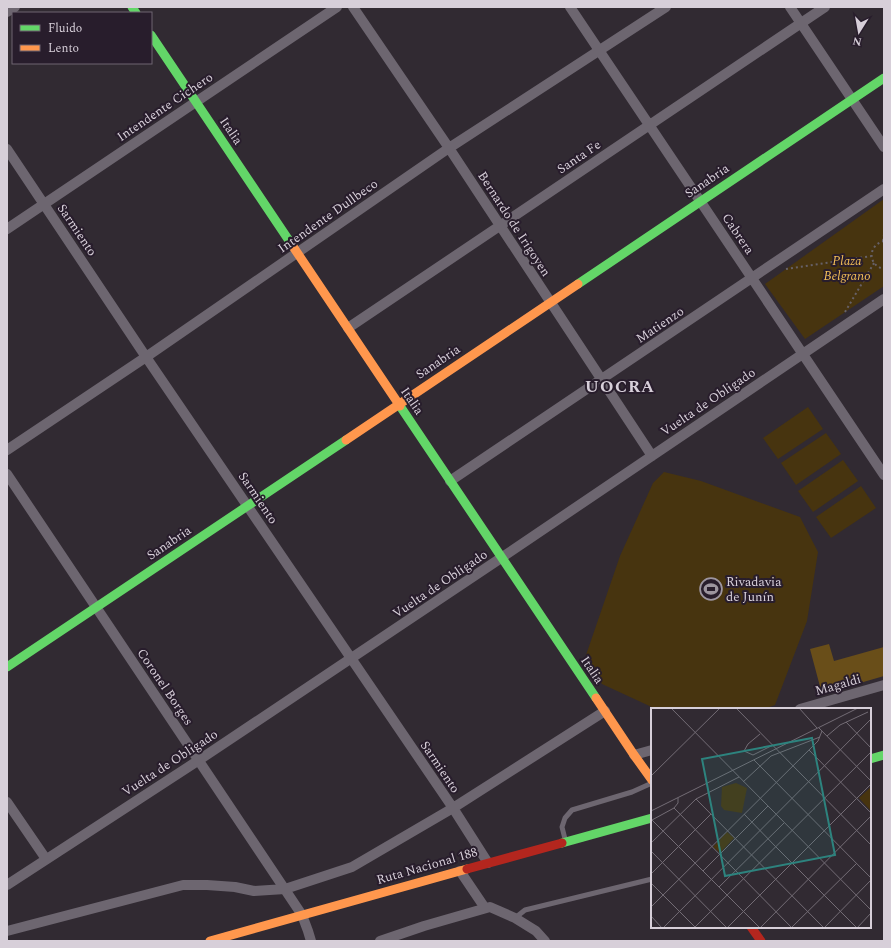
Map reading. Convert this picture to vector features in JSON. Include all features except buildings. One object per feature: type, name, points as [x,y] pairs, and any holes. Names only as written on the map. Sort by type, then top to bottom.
[{"type":"main road","name":"Italia","points":[[152,36],[651,780]]},
{"type":"main road","name":"Sanabria","points":[[7,667],[884,78]]},
{"type":"main road","points":[[871,759],[884,755]]},
{"type":"main road","name":"Ruta Nacional 188","points":[[210,941],[247,933],[302,915],[460,870],[651,818]]},
{"type":"main road","points":[[752,928],[761,941]]},
{"type":"street","points":[[7,12],[15,7]]},
{"type":"street","name":"Intendente Cichero","points":[[7,229],[338,7]]},
{"type":"street","name":"Bernardo de Irigoyen","points":[[353,7],[449,148],[652,456]]},
{"type":"street","name":"Cabrera","points":[[570,7],[884,475]]},
{"type":"street","name":"Intendente Dullbeco","points":[[7,450],[146,357],[449,148],[666,7]]},
{"type":"street","points":[[790,7],[884,148]]},
{"type":"street","name":"Santa Fe","points":[[348,328],[825,7]]},
{"type":"street","name":"Sarmiento","points":[[7,149],[146,357],[453,808],[488,863]]},
{"type":"street","name":"Matienzo","points":[[450,481],[884,189]]},
{"type":"street","name":"Vuelta de Obligado","points":[[7,885],[351,659],[884,299]]},
{"type":"street","name":"Coronel Borges","points":[[7,474],[302,915],[311,941]]},
{"type":"street","name":"Magaldi","points":[[804,708],[884,685]]},
{"type":"street","points":[[7,931],[183,885],[207,884],[254,891],[285,889],[352,868],[453,808],[604,711]]},
{"type":"street","points":[[634,755],[651,750]]},
{"type":"street","points":[[7,802],[46,859]]},
{"type":"street","points":[[460,870],[485,908]]},
{"type":"street","points":[[380,941],[424,926],[490,907],[516,918],[536,930],[545,941]]},
{"type":"lane","points":[[565,842],[562,827],[564,818],[572,810],[632,792],[651,782]]},
{"type":"lane","points":[[516,918],[525,910],[651,879]]},
{"type":"path","points":[[884,235],[883,241],[878,242],[875,246],[872,256],[877,267],[884,269]]},
{"type":"path","points":[[782,269],[872,256]]},
{"type":"path","points":[[844,315],[874,263]]},
{"type":"green space","name":"Plaza Belgrano","points":[[884,199],[884,286],[805,339],[765,284]]},
{"type":"green space","points":[[808,407],[823,429],[778,459],[763,438]]},
{"type":"green space","points":[[826,433],[841,454],[796,485],[781,463]]},
{"type":"green space","points":[[843,460],[858,481],[813,512],[798,491]]},
{"type":"green space","name":"Rivadavia de Junín","points":[[664,472],[701,481],[800,517],[818,552],[807,621],[775,705],[767,708],[654,708],[602,684],[585,658],[620,556],[653,483]]},
{"type":"green space","points":[[861,486],[876,508],[831,538],[816,517]]},
{"type":"shaded area","points":[[829,644],[834,661],[884,647],[884,676],[822,694],[810,649]]},
{"type":"traffic: fast","points":[[132,7],[135,12]]},
{"type":"traffic: fast","points":[[152,36],[292,245]]},
{"type":"traffic: fast","points":[[578,284],[884,78]]},
{"type":"traffic: fast","points":[[400,406],[596,698]]},
{"type":"traffic: fast","points":[[7,667],[346,440]]},
{"type":"traffic: fast","points":[[871,759],[884,755]]},
{"type":"traffic: fast","points":[[562,843],[651,818]]},
{"type":"traffic: slow","points":[[292,245],[400,406]]},
{"type":"traffic: slow","points":[[346,440],[578,284]]},
{"type":"traffic: slow","points":[[596,698],[651,779]]},
{"type":"traffic: slow","points":[[210,941],[467,869]]},
{"type":"traffic: jam","points":[[467,869],[562,843]]},
{"type":"traffic: jam","points":[[752,928],[761,941]]},
{"type":"place","name":"Rivadavia de Junín","points":[[711,589]]},
{"type":"district","name":"UOCRA","points":[[620,387]]}]
